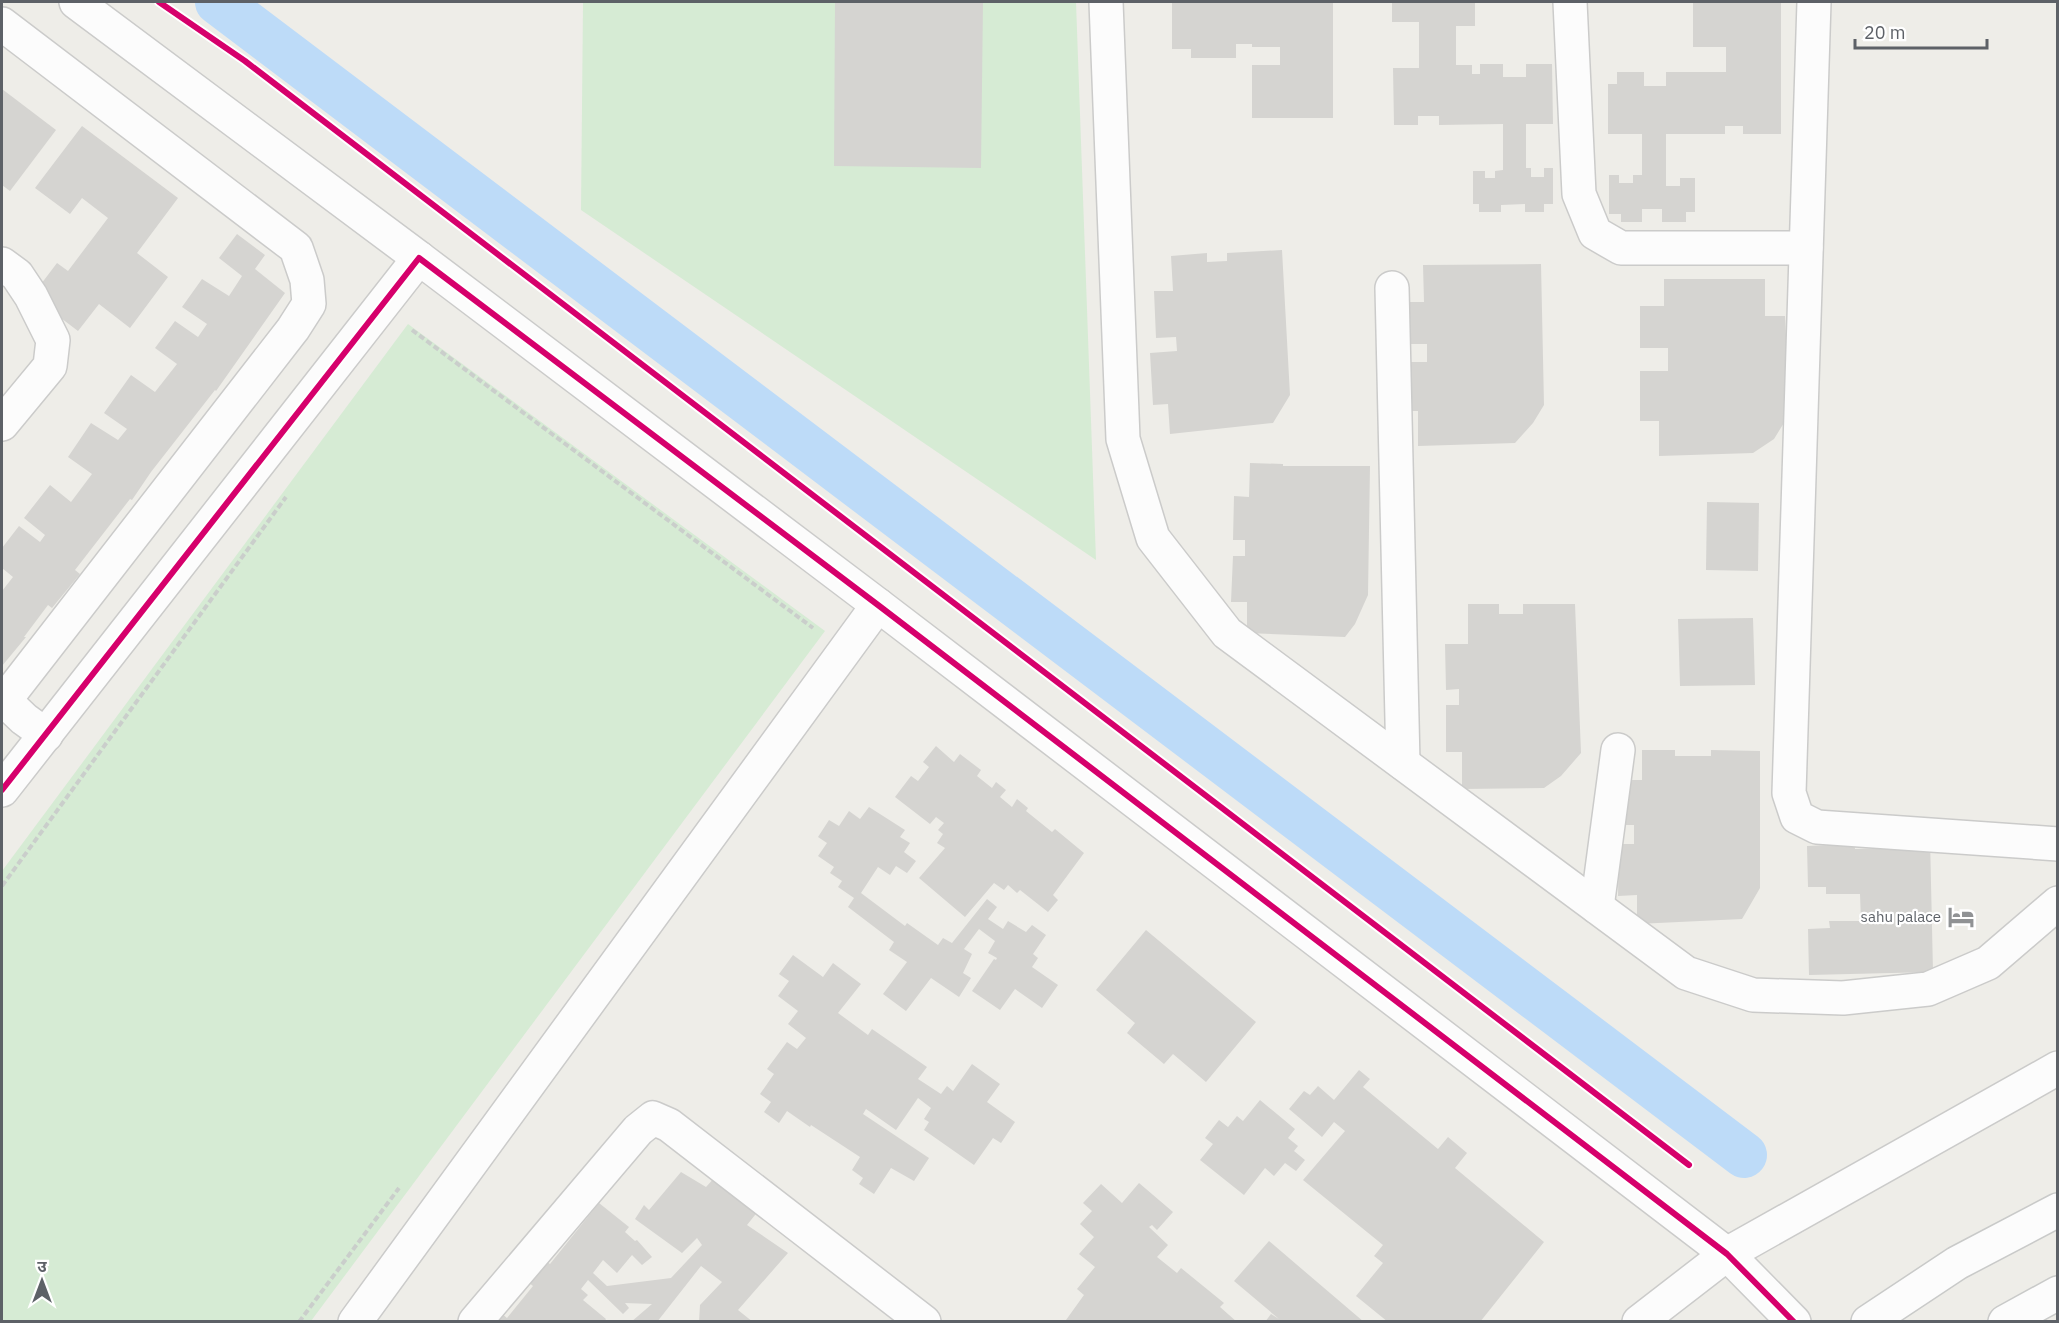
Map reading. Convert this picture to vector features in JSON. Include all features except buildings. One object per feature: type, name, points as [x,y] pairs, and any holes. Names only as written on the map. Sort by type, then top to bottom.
[{"type":"street","points":[[76,2],[878,604],[1727,1254],[1794,1322]]},
{"type":"street","points":[[1106,2],[1123,439],[1153,538],[1227,633],[1686,973],[1753,995],[1844,998],[1928,989],[1988,963],[2058,903]]},
{"type":"street","points":[[1570,2],[1579,194],[1595,233],[1620,248],[1806,248]]},
{"type":"street","points":[[1814,2],[1789,793],[1797,817],[1817,827],[2058,844]]},
{"type":"street","points":[[2,24],[296,248],[307,280],[309,304],[293,329],[3,699],[24,719],[46,735]]},
{"type":"street","points":[[2,790],[419,258]]},
{"type":"street","points":[[2,264],[17,275],[31,296],[53,340],[50,366],[2,424]]},
{"type":"street","points":[[1392,288],[1403,763]]},
{"type":"street","points":[[356,1322],[878,604]]},
{"type":"street","points":[[1597,907],[1618,750]]},
{"type":"street","points":[[1639,1322],[1727,1254],[2058,1068]]},
{"type":"street","points":[[475,1322],[638,1130],[653,1118],[669,1125],[924,1322]]},
{"type":"street","points":[[1868,1322],[1957,1263],[2058,1210]]},
{"type":"street","points":[[2005,1322],[2058,1293]]},
{"type":"path","points":[[409,329],[818,632]]},
{"type":"path","points":[[2,886],[290,492]]},
{"type":"path","points":[[299,1322],[400,1187]]},
{"type":"green space","points":[[583,2],[1076,2],[1096,560],[581,210]]},
{"type":"green space","points":[[408,324],[825,631],[311,1321],[2,1321],[2,871]]},
{"type":"waterway","points":[[218,2],[1744,1155]]},
{"type":"cycle path","points":[[159,2],[245,61],[1689,1165]]},
{"type":"cycle path","points":[[2,790],[419,258],[878,605],[1727,1254],[1794,1322]]},
{"type":"place","name":"sahu palace","points":[[1961,917]]}]
